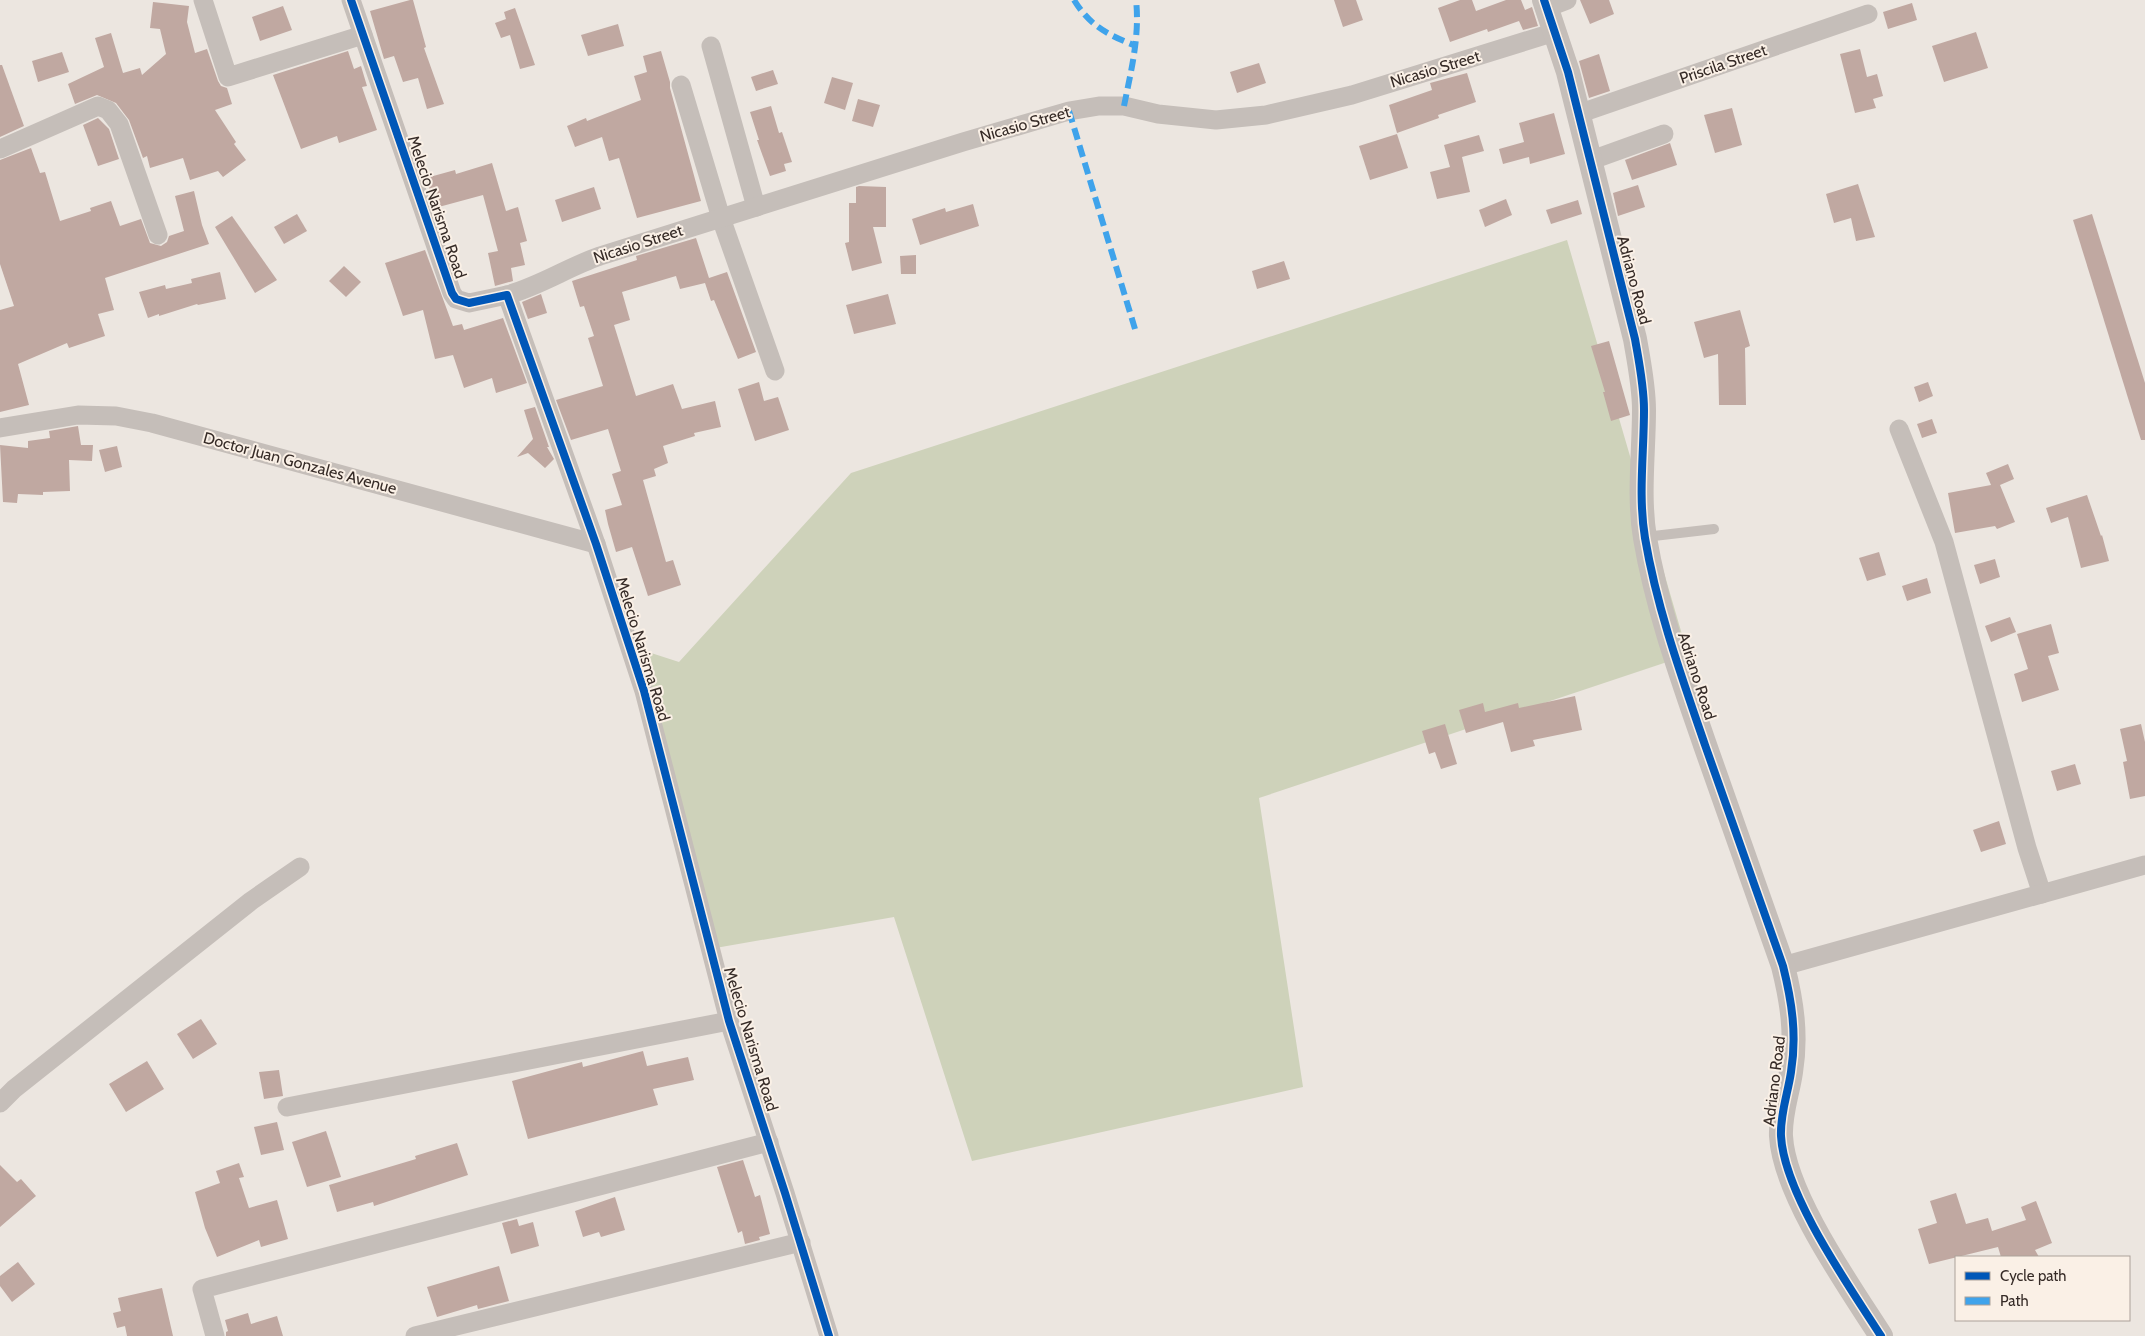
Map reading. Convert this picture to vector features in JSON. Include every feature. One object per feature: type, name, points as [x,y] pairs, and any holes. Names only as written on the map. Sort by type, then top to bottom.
[{"type":"street","points":[[203,0],[228,77],[363,35]]},
{"type":"street","name":"Melecio Narisma Road","points":[[351,0],[452,292],[456,299],[469,303],[507,295],[596,544],[644,691],[729,1021],[801,1242],[829,1336]]},
{"type":"street","name":"Adriano Road","points":[[1552,2],[1555,32],[1578,114],[1642,374],[1644,410],[1642,504],[1645,536],[1653,575],[1668,634],[1783,966],[1790,994],[1794,1021],[1792,1071],[1782,1118],[1781,1137],[1786,1162],[1795,1189],[1827,1251],[1880,1336]]},
{"type":"street","name":"Priscila Street","points":[[1578,114],[1868,14]]},
{"type":"street","name":"Nicasio Street","points":[[507,295],[527,289],[592,259],[1069,111],[1098,106],[1124,106],[1158,114],[1216,120],[1266,114],[1352,95],[1555,32]]},
{"type":"street","points":[[711,46],[756,207]]},
{"type":"street","points":[[681,85],[721,218],[775,372]]},
{"type":"street","points":[[0,149],[98,106],[108,110],[119,124],[158,235]]},
{"type":"street","points":[[1589,161],[1664,134]]},
{"type":"street","name":"Doctor Juan Gonzales Avenue","points":[[0,428],[78,415],[116,416],[152,423],[596,544]]},
{"type":"street","points":[[1899,429],[1944,542],[2027,848],[2042,894]]},
{"type":"street","points":[[1783,966],[2145,865]]},
{"type":"street","points":[[0,1103],[14,1088],[251,901],[300,867]]},
{"type":"street","points":[[287,1108],[729,1021]]},
{"type":"street","points":[[216,1336],[202,1289],[769,1142]]},
{"type":"street","points":[[415,1336],[801,1242]]},
{"type":"lane","points":[[1645,536],[1714,529]]},
{"type":"green space","points":[[1567,240],[1688,655],[1259,798],[1303,1087],[972,1161],[894,917],[704,950],[645,651],[679,662],[851,473]]},
{"type":"building","points":[[413,0],[426,47],[424,48],[444,104],[427,109],[418,78],[403,82],[394,56],[384,59],[370,11]]},
{"type":"building","points":[[1334,0],[1356,0],[1363,20],[1343,27]]},
{"type":"building","points":[[1460,0],[1472,0],[1476,11],[1506,0],[1521,0],[1525,10],[1532,7],[1538,26],[1523,30],[1519,21],[1488,32],[1487,29],[1450,42],[1438,8]]},
{"type":"building","points":[[1580,0],[1609,0],[1614,14],[1590,24]]},
{"type":"building","points":[[153,2],[189,6],[187,22],[195,53],[207,49],[218,81],[221,86],[227,88],[232,104],[215,110],[236,142],[234,144],[246,160],[223,177],[218,171],[190,180],[183,158],[150,168],[147,156],[143,158],[129,120],[116,103],[97,95],[75,104],[68,84],[104,67],[95,38],[111,33],[123,73],[140,68],[142,75],[166,54],[160,29],[150,28]]},
{"type":"building","points":[[1912,3],[1917,20],[1888,29],[1883,12]]},
{"type":"building","points":[[283,6],[292,30],[260,41],[252,17]]},
{"type":"building","points":[[515,8],[535,65],[520,69],[510,35],[501,38],[495,23],[506,19],[504,12]]},
{"type":"building","points":[[618,24],[624,46],[588,56],[581,35]]},
{"type":"building","points":[[1976,32],[1988,68],[1944,82],[1932,46]]},
{"type":"building","points":[[1860,49],[1867,77],[1877,74],[1883,96],[1873,99],[1876,108],[1855,113],[1840,54]]},
{"type":"building","points":[[348,51],[354,69],[361,66],[367,86],[362,87],[377,130],[339,143],[337,136],[301,149],[273,75]]},
{"type":"building","points":[[661,51],[701,201],[637,218],[619,158],[609,161],[602,137],[575,147],[567,126],[586,118],[587,121],[641,100],[634,76],[647,72],[643,56]]},
{"type":"building","points":[[62,52],[69,72],[38,82],[32,61]]},
{"type":"building","points":[[1599,54],[1610,91],[1589,98],[1579,61]]},
{"type":"building","points":[[1259,63],[1266,83],[1237,93],[1230,72]]},
{"type":"building","points":[[0,65],[2,65],[24,126],[0,137]]},
{"type":"building","points":[[773,70],[778,84],[756,91],[751,77]]},
{"type":"building","points":[[1467,73],[1476,102],[1438,115],[1439,118],[1397,133],[1389,105],[1432,90],[1430,83]]},
{"type":"building","points":[[832,77],[853,83],[845,110],[824,103]]},
{"type":"building","points":[[858,99],[880,105],[873,127],[852,121]]},
{"type":"building","points":[[771,106],[779,133],[782,132],[792,162],[784,164],[786,171],[770,176],[757,140],[759,140],[750,112]]},
{"type":"building","points":[[1732,108],[1742,145],[1715,153],[1704,115]]},
{"type":"building","points":[[1554,113],[1565,154],[1530,164],[1529,157],[1503,164],[1499,149],[1524,142],[1519,123]]},
{"type":"building","points":[[98,118],[109,129],[119,159],[98,166],[83,125]]},
{"type":"building","points":[[1397,134],[1408,168],[1370,180],[1359,146]]},
{"type":"building","points":[[1479,135],[1484,151],[1462,157],[1470,192],[1437,199],[1430,172],[1450,167],[1444,145]]},
{"type":"building","points":[[1670,143],[1677,165],[1632,180],[1625,160]]},
{"type":"building","points":[[31,148],[40,173],[45,172],[60,221],[91,211],[90,208],[111,201],[120,226],[141,219],[150,243],[161,246],[167,242],[169,236],[184,231],[175,196],[194,191],[202,225],[209,244],[105,278],[114,310],[98,314],[105,336],[69,348],[67,343],[18,364],[29,405],[0,412],[0,310],[14,306],[0,264],[0,160]]},
{"type":"building","points":[[492,163],[506,211],[518,207],[527,241],[520,243],[525,265],[511,268],[513,281],[495,286],[488,253],[498,251],[483,195],[435,208],[426,178],[455,170],[456,174]]},
{"type":"building","points":[[1858,184],[1875,237],[1856,241],[1851,218],[1834,223],[1826,194]]},
{"type":"building","points":[[1638,185],[1645,207],[1618,216],[1613,193]]},
{"type":"building","points":[[594,187],[601,209],[562,222],[555,200]]},
{"type":"building","points":[[856,187],[886,187],[886,227],[873,227],[882,263],[852,271],[845,243],[849,242],[849,203],[856,203]]},
{"type":"building","points":[[1506,199],[1512,215],[1485,227],[1479,210]]},
{"type":"building","points":[[1578,200],[1582,214],[1551,224],[1546,210]]},
{"type":"building","points":[[973,204],[979,226],[920,245],[912,219],[945,208],[946,212]]},
{"type":"building","points":[[297,214],[307,231],[284,244],[274,227]]},
{"type":"building","points":[[2092,214],[2145,383],[2145,440],[2141,440],[2073,220]]},
{"type":"building","points":[[232,216],[277,280],[255,293],[215,227]]},
{"type":"building","points":[[696,238],[709,278],[727,272],[756,352],[738,359],[714,300],[711,301],[705,283],[680,289],[676,276],[622,292],[630,320],[614,325],[636,396],[673,384],[682,409],[715,401],[721,427],[694,433],[695,436],[663,446],[668,463],[654,469],[656,476],[643,480],[666,562],[673,560],[681,585],[648,596],[632,547],[616,552],[608,524],[605,510],[622,505],[612,474],[621,471],[608,429],[571,440],[556,400],[603,386],[588,338],[594,336],[584,306],[580,307],[572,281],[637,260],[636,256]]},
{"type":"building","points":[[425,250],[453,326],[462,324],[464,330],[503,318],[527,383],[496,393],[492,378],[464,388],[453,355],[435,359],[423,310],[403,316],[385,263]]},
{"type":"building","points":[[916,255],[916,274],[901,274],[900,256]]},
{"type":"building","points":[[1284,261],[1290,279],[1257,289],[1252,271]]},
{"type":"building","points":[[344,266],[361,282],[346,297],[329,281]]},
{"type":"building","points":[[220,272],[226,299],[197,304],[148,318],[139,292],[165,285],[166,289],[192,283],[191,279]]},
{"type":"building","points":[[541,294],[547,313],[528,319],[522,302]]},
{"type":"building","points":[[888,294],[896,324],[854,334],[846,305]]},
{"type":"building","points":[[1740,310],[1750,346],[1745,348],[1746,405],[1719,405],[1718,354],[1704,358],[1694,322]]},
{"type":"building","points":[[1609,341],[1630,415],[1611,421],[1603,392],[1605,392],[1591,346]]},
{"type":"building","points":[[759,382],[764,401],[778,397],[789,430],[755,441],[738,389]]},
{"type":"building","points":[[1928,382],[1933,396],[1919,402],[1914,387]]},
{"type":"building","points":[[535,407],[549,447],[547,447],[554,459],[545,468],[528,453],[517,457],[533,439],[524,410]]},
{"type":"building","points":[[1932,419],[1937,433],[1922,438],[1917,424]]},
{"type":"building","points":[[78,426],[81,445],[93,445],[92,461],[69,460],[70,491],[43,492],[43,495],[18,494],[17,503],[3,502],[0,445],[28,448],[28,441],[50,438],[49,431]]},
{"type":"building","points":[[117,446],[122,467],[105,472],[99,450]]},
{"type":"building","points":[[2008,464],[2014,479],[2000,485],[2015,522],[1997,529],[1995,526],[1955,533],[1948,493],[1991,485],[1986,473]]},
{"type":"building","points":[[2087,495],[2102,535],[2109,561],[2081,568],[2068,517],[2051,523],[2046,508]]},
{"type":"building","points":[[1879,552],[1886,575],[1867,581],[1859,558]]},
{"type":"building","points":[[1995,559],[2000,577],[1980,584],[1974,565]]},
{"type":"building","points":[[1927,578],[1931,593],[1907,601],[1902,586]]},
{"type":"building","points":[[2010,617],[2016,632],[1991,642],[1985,626]]},
{"type":"building","points":[[2051,624],[2059,653],[2048,656],[2059,690],[2022,702],[2014,674],[2028,669],[2017,634]]},
{"type":"building","points":[[1575,696],[1582,730],[1533,740],[1535,746],[1511,752],[1503,722],[1466,733],[1459,710],[1483,703],[1485,712],[1518,703],[1519,708]]},
{"type":"building","points":[[1445,724],[1457,764],[1441,769],[1435,752],[1429,754],[1422,731]]},
{"type":"building","points":[[2141,724],[2145,742],[2145,796],[2130,799],[2123,762],[2127,761],[2120,729]]},
{"type":"building","points":[[2075,764],[2081,784],[2057,791],[2051,771]]},
{"type":"building","points":[[1999,821],[2006,844],[1981,852],[1973,830]]},
{"type":"building","points":[[201,1019],[217,1044],[193,1059],[177,1034]]},
{"type":"building","points":[[643,1051],[647,1066],[688,1057],[694,1080],[653,1089],[658,1105],[528,1139],[512,1081],[582,1062],[583,1067]]},
{"type":"building","points":[[147,1061],[164,1089],[126,1112],[109,1084]]},
{"type":"building","points":[[279,1070],[283,1096],[264,1099],[259,1072]]},
{"type":"building","points":[[277,1122],[284,1150],[261,1155],[254,1127]]},
{"type":"building","points":[[326,1131],[341,1177],[307,1187],[292,1142]]},
{"type":"building","points":[[457,1143],[468,1175],[374,1206],[373,1202],[337,1212],[329,1185],[416,1159],[415,1156]]},
{"type":"building","points":[[743,1160],[755,1197],[760,1195],[770,1234],[759,1237],[760,1240],[745,1244],[742,1231],[738,1233],[717,1167]]},
{"type":"building","points":[[239,1163],[244,1177],[239,1178],[249,1208],[277,1200],[288,1239],[261,1247],[259,1240],[217,1257],[205,1228],[195,1192],[220,1183],[216,1171]]},
{"type":"building","points":[[0,1165],[17,1182],[21,1179],[36,1196],[0,1227]]},
{"type":"building","points":[[1956,1193],[1966,1224],[1988,1218],[1992,1231],[2026,1220],[2021,1207],[2036,1201],[2052,1243],[2035,1250],[2038,1256],[2001,1256],[1998,1247],[1955,1256],[1955,1258],[1929,1264],[1918,1229],[1937,1223],[1930,1201]]},
{"type":"building","points":[[615,1197],[625,1230],[601,1237],[599,1232],[583,1237],[575,1211]]},
{"type":"building","points":[[517,1219],[519,1226],[533,1222],[539,1246],[511,1254],[502,1223]]},
{"type":"building","points":[[18,1262],[35,1284],[12,1302],[0,1286],[0,1276]]},
{"type":"building","points":[[499,1266],[509,1301],[478,1309],[477,1305],[437,1317],[427,1287]]},
{"type":"building","points":[[162,1288],[173,1336],[127,1336],[125,1326],[117,1328],[113,1313],[121,1311],[118,1298]]},
{"type":"building","points":[[248,1313],[251,1324],[277,1316],[283,1336],[226,1336],[228,1331],[225,1320]]},
{"type":"marked path","points":[[1074,0],[1086,17],[1100,29],[1136,46]]},
{"type":"marked path","points":[[1124,106],[1136,40],[1136,0]]},
{"type":"marked path","points":[[1069,111],[1135,329]]},
{"type":"cycle path","points":[[351,0],[452,293],[456,299],[469,303],[507,295],[596,544],[644,691],[729,1021],[829,1336]]},
{"type":"cycle path","points":[[1544,0],[1568,72],[1635,339],[1644,401],[1643,522],[1656,591],[1688,694],[1786,979],[1793,1019],[1794,1045],[1781,1128],[1785,1159],[1793,1185],[1820,1239],[1881,1336]]}]
